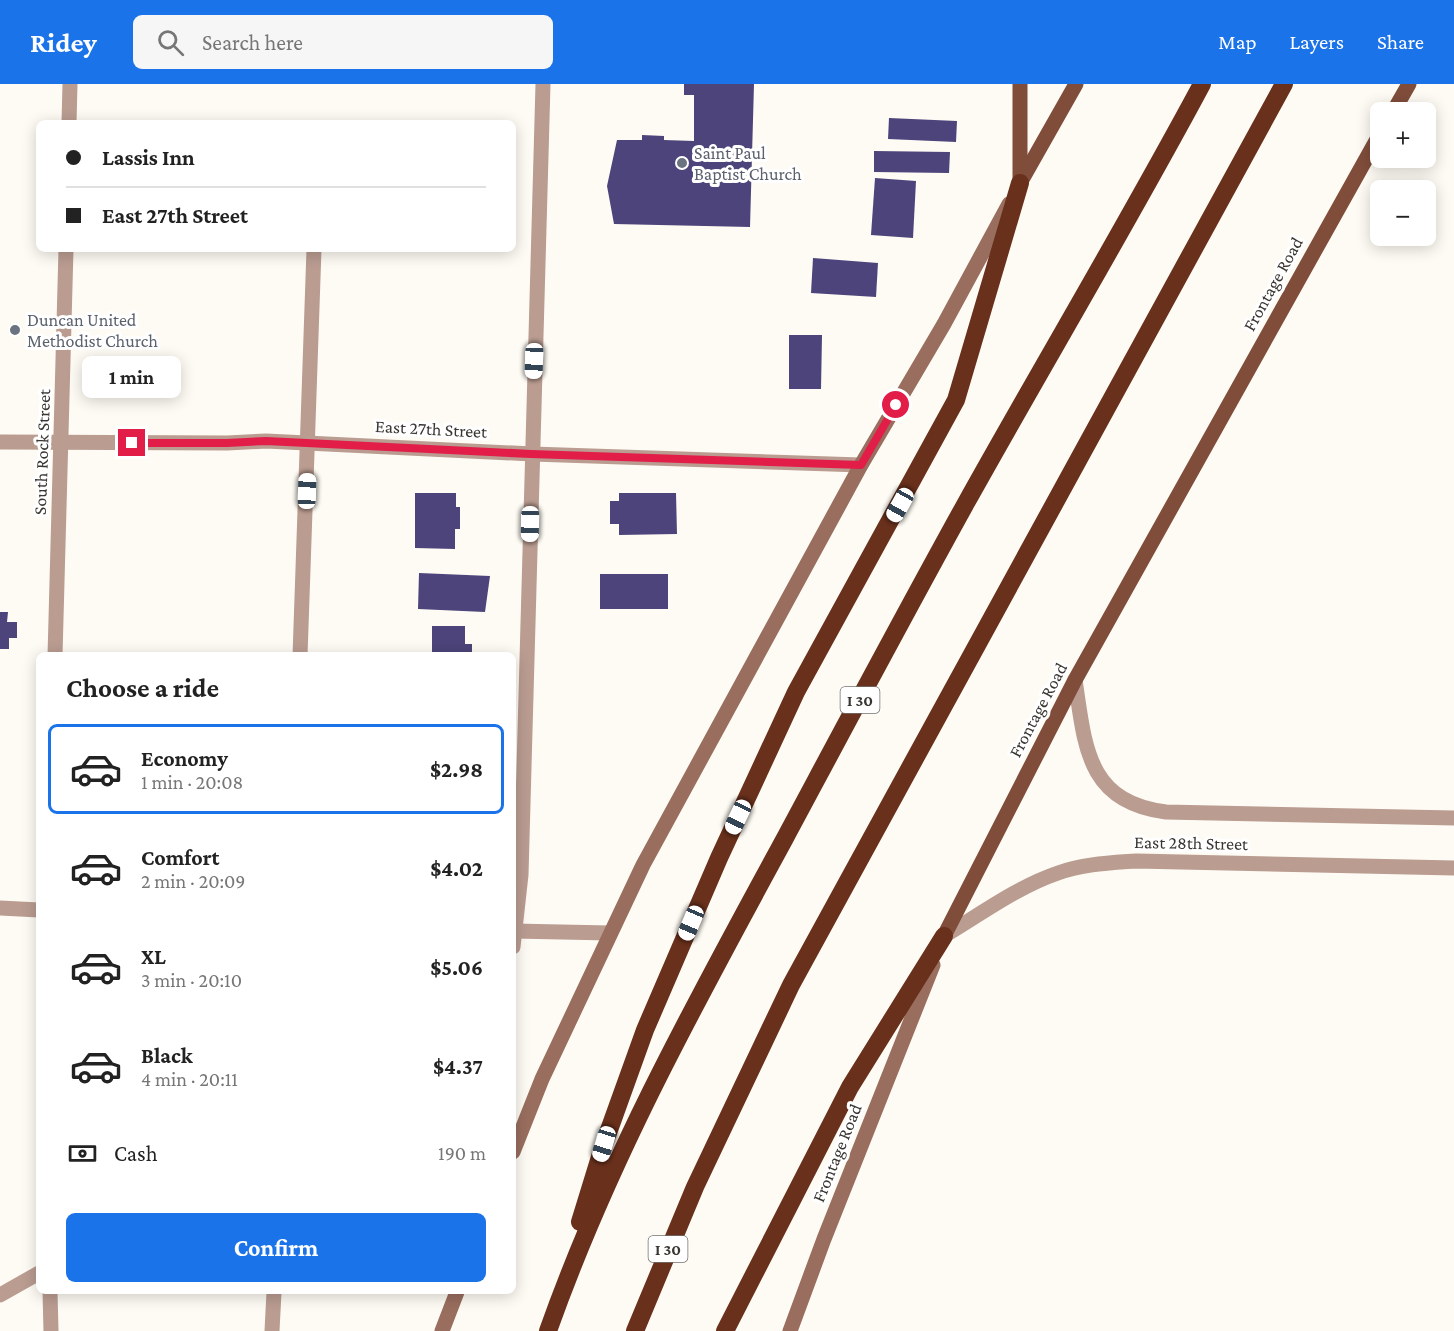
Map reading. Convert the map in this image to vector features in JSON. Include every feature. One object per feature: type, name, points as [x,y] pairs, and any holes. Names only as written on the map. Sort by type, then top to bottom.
[{"type":"highway","name":"I 30","points":[[548,1331],[567,1277],[613,1170],[671,1050],[965,504],[1202,84]]},
{"type":"highway","name":"I 30","points":[[635,1331],[695,1187],[791,985],[1284,84]]},
{"type":"highway","points":[[567,1277],[575,1238],[604,1144],[645,1030],[719,858],[796,692],[956,400],[1020,183]]},
{"type":"highway","points":[[725,1331],[850,1088],[944,936]]},
{"type":"main road","points":[[1020,84],[1020,183]]},
{"type":"main road","points":[[1020,183],[1076,84]]},
{"type":"main road","points":[[1399,102],[1409,84]]},
{"type":"main road","name":"Frontage Road","points":[[944,936],[1075,680],[1370,152]]},
{"type":"street","points":[[69,120],[70,84]]},
{"type":"street","points":[[516,910],[521,875],[543,84]]},
{"type":"street","points":[[516,1145],[543,1079],[643,865],[861,465],[944,324],[1020,183]]},
{"type":"street","name":"South Rock Street","points":[[55,652],[66,252]]},
{"type":"street","points":[[300,652],[314,252]]},
{"type":"street","name":"East 27th Street","points":[[0,442],[62,444],[266,441],[531,454],[861,465]]},
{"type":"street","name":"East 28th Street","points":[[1075,680],[1090,761],[1103,782],[1112,791],[1132,803],[1166,812],[1454,818]]},
{"type":"street","name":"East 28th Street","points":[[944,936],[1023,888],[1059,872],[1097,863],[1136,861],[1454,868]]},
{"type":"street","points":[[0,908],[36,910]]},
{"type":"street","points":[[516,931],[610,933]]},
{"type":"street","name":"Frontage Road","points":[[790,1331],[944,936]]},
{"type":"street","points":[[0,1295],[36,1275]]},
{"type":"street","points":[[50,1294],[51,1331]]},
{"type":"street","points":[[272,1331],[274,1294]]},
{"type":"street","points":[[442,1331],[456,1294]]},
{"type":"building","name":"Saint Paul Baptist Church","points":[[684,84],[754,84],[750,227],[614,224],[607,186],[617,140],[642,140],[642,135],[664,136],[664,140],[694,141],[694,95],[684,95]]},
{"type":"building","points":[[889,118],[957,121],[956,142],[888,139]]},
{"type":"building","points":[[874,151],[950,152],[949,173],[874,172]]},
{"type":"building","points":[[875,178],[916,181],[913,238],[871,235]]},
{"type":"building","points":[[813,258],[878,263],[876,297],[811,293]]},
{"type":"building","points":[[789,335],[822,335],[821,389],[789,389]]},
{"type":"building","points":[[415,493],[456,493],[456,507],[460,507],[460,529],[455,529],[455,549],[415,548]]},
{"type":"building","points":[[619,493],[676,493],[677,534],[619,535],[619,524],[610,524],[610,501],[619,501]]},
{"type":"building","points":[[419,573],[490,576],[485,612],[418,609]]},
{"type":"building","points":[[600,574],[668,574],[668,609],[600,609]]},
{"type":"building","points":[[0,612],[8,612],[7,622],[17,622],[17,638],[9,638],[9,649],[0,649]]},
{"type":"building","points":[[432,626],[465,626],[465,644],[472,644],[472,652],[432,652]]},
{"type":"place","name":"Saint Paul Baptist Church","points":[[682,163]]},
{"type":"place","name":"Duncan United Methodist Church","points":[[15,330]]},
{"type":"route","points":[[132,443],[266,441],[531,454],[861,465],[896,405]]}]
